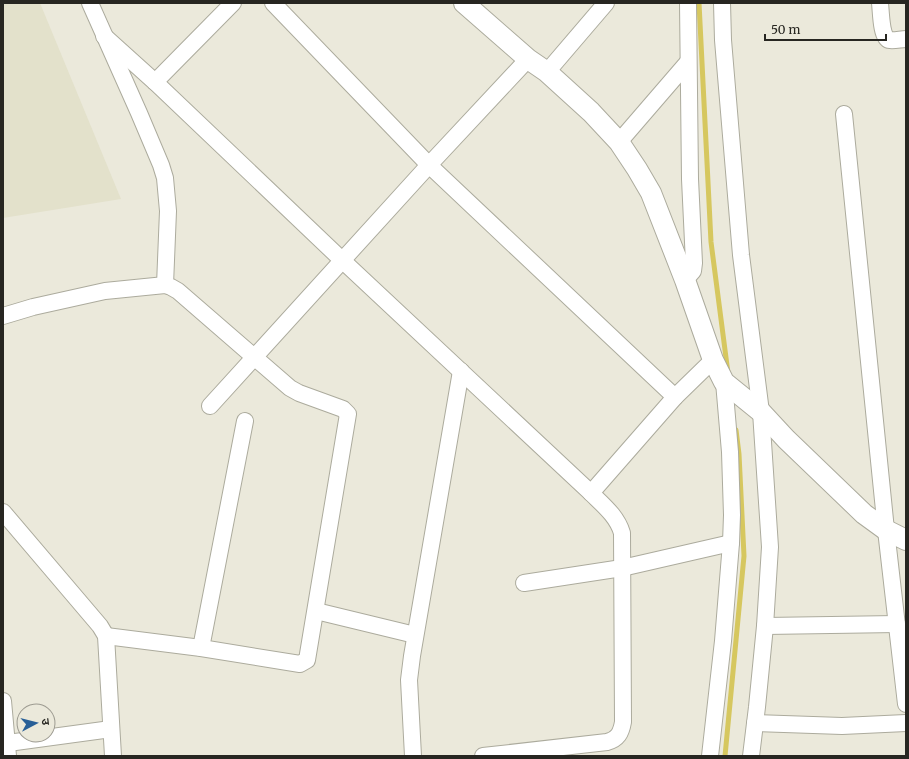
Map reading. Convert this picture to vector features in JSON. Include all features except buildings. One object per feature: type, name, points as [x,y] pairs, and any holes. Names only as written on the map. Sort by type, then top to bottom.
[{"type":"street","points":[[90,3],[139,113],[165,178],[168,211],[165,285]]},
{"type":"street","points":[[155,82],[233,3]]},
{"type":"street","points":[[273,3],[429,165],[675,397]]},
{"type":"street","points":[[547,72],[606,3]]},
{"type":"street","points":[[685,280],[692,271],[694,263],[690,179],[688,3]]},
{"type":"street","points":[[722,3],[723,40],[741,255],[758,409],[770,547],[765,626],[751,756]]},
{"type":"street","points":[[880,3],[883,31],[886,38],[891,40],[906,39]]},
{"type":"street","points":[[469,4],[528,59],[547,72],[590,112],[619,142],[651,194],[685,280],[713,360],[726,384],[758,409],[786,439],[864,514],[886,530],[906,540]]},
{"type":"street","points":[[104,36],[155,82],[342,261],[591,493],[620,524],[622,533],[622,729],[618,736],[614,740],[607,742],[483,756]]},
{"type":"street","points":[[210,406],[429,165],[528,59]]},
{"type":"street","points":[[619,142],[688,62]]},
{"type":"street","points":[[844,114],[886,530],[906,704]]},
{"type":"street","points":[[3,316],[33,307],[105,291],[165,285],[178,291],[294,391],[343,409],[348,414],[309,658],[304,663],[300,664],[201,648],[106,636]]},
{"type":"street","points":[[591,493],[675,397],[713,360]]},
{"type":"street","points":[[413,756],[409,680],[415,634],[461,372]]},
{"type":"street","points":[[710,756],[723,641],[731,543],[732,515],[726,384]]},
{"type":"street","points":[[201,648],[244,422]]},
{"type":"street","points":[[3,512],[100,626],[106,636],[113,756]]},
{"type":"street","points":[[524,582],[622,568],[731,543]]},
{"type":"street","points":[[316,611],[415,634]]},
{"type":"street","points":[[765,626],[897,624]]},
{"type":"street","points":[[3,707],[8,749],[111,729]]},
{"type":"street","points":[[755,723],[842,726],[906,724]]},
{"type":"shaded area","points":[[3,3],[40,3],[121,199],[3,218]]},
{"type":"waterway","points":[[699,3],[711,242],[728,373]]},
{"type":"waterway","points":[[725,756],[744,556],[739,454],[736,430]]}]
